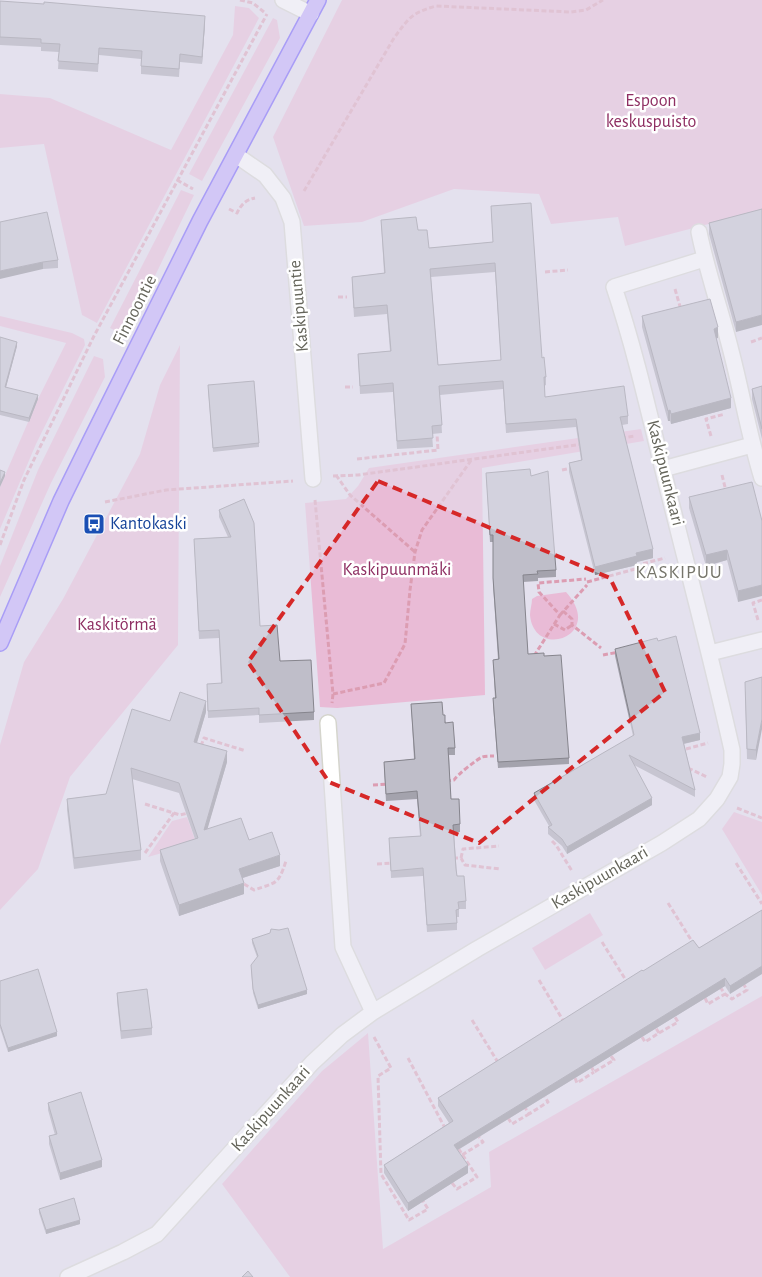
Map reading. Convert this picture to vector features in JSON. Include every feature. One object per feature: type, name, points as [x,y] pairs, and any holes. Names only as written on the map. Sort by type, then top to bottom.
[{"type":"main road","name":"Finnoontie","points":[[0,644],[61,501],[82,457],[200,221],[318,0]]},
{"type":"street","points":[[277,3],[311,14]]},
{"type":"street","name":"Kaskipuuntie","points":[[236,155],[265,175],[283,198],[292,222],[313,479]]},
{"type":"street","points":[[698,232],[731,352],[752,445],[762,478]]},
{"type":"street","points":[[669,270],[704,259]]},
{"type":"street","name":"Kaskipuunkaari","points":[[68,1277],[157,1234],[312,1063],[342,1035],[368,1016],[476,949],[662,843],[699,819],[717,799],[730,776],[732,750],[710,653],[655,433],[625,320],[614,287],[669,270]]},
{"type":"street","points":[[663,469],[752,445]]},
{"type":"street","points":[[710,653],[762,640]]},
{"type":"street","points":[[328,723],[343,947],[368,1016]]},
{"type":"path","points":[[240,0],[253,3],[267,14]]},
{"type":"path","points":[[283,198],[295,197],[304,190],[394,38],[407,20],[419,11],[436,6],[571,12],[586,10],[603,0]]},
{"type":"path","points":[[0,545],[24,480],[94,336],[267,14],[277,3]]},
{"type":"path","points":[[545,272],[568,270]]},
{"type":"path","points":[[669,270],[682,311],[716,300]]},
{"type":"path","points":[[338,297],[347,297]]},
{"type":"path","points":[[345,387],[353,387]]},
{"type":"path","points":[[735,490],[727,492],[706,420],[744,409]]},
{"type":"path","points":[[614,440],[655,433]]},
{"type":"path","points":[[357,459],[438,450],[437,434]]},
{"type":"path","points":[[105,502],[166,490],[313,479],[336,475],[358,475],[586,444]]},
{"type":"path","points":[[333,694],[384,683],[405,644],[410,590],[416,552],[422,530],[472,459]]},
{"type":"path","points":[[562,470],[571,468]]},
{"type":"path","points":[[336,475],[350,495],[416,552]]},
{"type":"path","points":[[313,479],[333,694],[328,723]]},
{"type":"path","points":[[560,615],[539,592],[538,583],[587,582],[639,568],[642,564],[685,553]]},
{"type":"path","points":[[533,658],[560,615],[587,582]]},
{"type":"path","points":[[760,625],[753,603],[762,600]]},
{"type":"path","points":[[563,611],[572,619],[572,625]]},
{"type":"path","points":[[554,624],[565,630],[572,625]]},
{"type":"path","points":[[572,625],[601,648]]},
{"type":"path","points":[[603,655],[622,651]]},
{"type":"path","points":[[201,747],[204,738],[246,751]]},
{"type":"path","points":[[445,781],[454,780],[457,774],[482,757],[494,756]]},
{"type":"path","points":[[685,766],[713,781]]},
{"type":"path","points":[[373,785],[391,784]]},
{"type":"path","points":[[717,799],[762,818]]},
{"type":"path","points":[[145,804],[180,815],[194,811]]},
{"type":"path","points":[[145,853],[174,813]]},
{"type":"path","points":[[552,841],[556,844],[576,878]]},
{"type":"path","points":[[499,846],[463,849],[461,858],[465,865],[500,869]]},
{"type":"path","points":[[452,858],[461,858]]},
{"type":"path","points":[[244,884],[254,890],[275,883],[280,877],[286,861]]},
{"type":"path","points":[[377,864],[396,863]]},
{"type":"path","points":[[736,863],[762,904]]},
{"type":"path","points":[[668,903],[694,945]]},
{"type":"path","points":[[602,942],[628,984]]},
{"type":"path","points":[[539,980],[569,1030]]},
{"type":"path","points":[[719,986],[724,994],[732,999],[747,990],[744,985]]},
{"type":"path","points":[[705,998],[708,1004],[724,994]]},
{"type":"path","points":[[368,1016],[391,1068],[378,1076],[380,1174],[410,1220],[428,1209],[423,1201]]},
{"type":"path","points":[[649,1017],[659,1033]]},
{"type":"path","points":[[642,1037],[645,1042],[678,1022],[675,1017]]},
{"type":"path","points":[[472,1020],[503,1071]]},
{"type":"path","points":[[575,1078],[577,1083],[614,1060],[612,1056]]},
{"type":"path","points":[[408,1058],[447,1132]]},
{"type":"path","points":[[589,1064],[594,1072]]},
{"type":"path","points":[[508,1118],[512,1124],[548,1102],[545,1097]]},
{"type":"path","points":[[524,1106],[529,1114]]},
{"type":"path","points":[[462,1155],[482,1142],[479,1137]]},
{"type":"path","points":[[452,1183],[457,1189],[477,1177],[457,1147]]},
{"type":"highlighted area","points":[[378,481],[610,578],[665,692],[479,843],[329,782],[248,662]]},
{"type":"green space","name":"Espoon keskuspuisto","points":[[342,0],[762,0],[762,210],[625,246],[618,217],[551,224],[539,194],[454,189],[362,222],[304,226],[273,137]]},
{"type":"green space","points":[[235,6],[249,8],[259,18],[97,323],[82,315],[44,144],[0,148],[0,94],[50,98],[171,150],[233,35]]},
{"type":"green space","points":[[273,18],[277,20],[280,38],[202,181],[189,174]]},
{"type":"green space","points":[[181,190],[194,195],[126,336],[110,328]]},
{"type":"green space","points":[[0,316],[72,333],[84,339],[85,345],[36,444],[0,529],[0,487],[38,399],[66,343],[0,326]]},
{"type":"green space","name":"Kaskitörmä","points":[[180,345],[178,645],[70,777],[38,869],[0,910],[0,745],[24,662],[63,599],[140,454],[160,385]]},
{"type":"green space","points":[[94,356],[103,359],[105,377],[51,483],[0,597],[0,566],[38,470]]},
{"type":"green space","name":"Kaskipuunmäki","points":[[641,429],[644,441],[482,468],[485,695],[337,708],[320,707],[305,503],[346,499],[358,486],[369,468]]},
{"type":"green space","points":[[566,592],[576,608],[578,621],[573,631],[564,637],[554,640],[543,637],[534,629],[530,615],[532,599],[537,596]]},
{"type":"green space","points":[[734,812],[762,822],[762,895],[722,829]]},
{"type":"green space","points":[[187,817],[198,848],[169,851],[148,857],[172,821]]},
{"type":"green space","points":[[590,913],[603,935],[545,970],[532,948]]},
{"type":"green space","points":[[762,996],[762,1277],[290,1277],[222,1184],[322,1071],[368,1033],[383,1249],[491,1187],[489,1152]]},
{"type":"building","points":[[0,1],[44,4],[44,2],[205,16],[202,57],[180,54],[179,69],[141,66],[142,51],[99,48],[98,64],[58,61],[60,44],[41,43],[41,39],[0,37]]},
{"type":"building","points":[[531,203],[542,358],[544,357],[546,377],[544,377],[545,397],[624,386],[628,416],[620,417],[653,549],[636,553],[637,556],[595,567],[569,463],[582,460],[576,419],[506,424],[503,381],[439,386],[442,425],[432,426],[433,438],[397,441],[393,383],[360,386],[358,354],[391,351],[387,305],[354,308],[352,277],[385,273],[381,220],[416,217],[418,230],[427,230],[429,248],[493,242],[491,206]],"holes":[[[495,263],[501,360],[438,365],[430,269]]]},
{"type":"building","points":[[762,209],[762,315],[736,322],[709,223]]},
{"type":"building","points":[[47,212],[58,260],[0,271],[0,222]]},
{"type":"building","points":[[710,299],[718,327],[714,329],[731,398],[671,414],[670,410],[668,411],[642,316]]},
{"type":"building","points":[[0,337],[17,342],[5,387],[38,395],[29,418],[0,411]]},
{"type":"building","points":[[254,381],[259,443],[213,448],[208,385]]},
{"type":"building","points":[[762,386],[762,429],[752,389]]},
{"type":"building","points":[[530,469],[531,476],[548,471],[556,570],[537,571],[538,574],[523,575],[528,654],[544,653],[544,656],[561,655],[569,758],[498,762],[493,698],[496,698],[493,660],[499,659],[493,578],[493,535],[490,535],[486,473]]},
{"type":"building","points":[[0,470],[5,472],[0,483]]},
{"type":"building","points":[[752,482],[762,521],[762,585],[738,591],[727,550],[706,555],[689,497]]},
{"type":"building","points":[[244,499],[254,523],[260,626],[277,625],[280,661],[311,660],[314,712],[259,715],[259,708],[208,711],[207,684],[222,683],[219,630],[199,631],[194,539],[231,537],[219,510]]},
{"type":"building","points":[[676,636],[700,733],[682,737],[695,790],[629,755],[652,798],[567,847],[562,839],[548,827],[552,825],[534,793],[634,735],[615,649],[657,638],[658,641]]},
{"type":"building","points":[[762,677],[762,719],[756,750],[747,749],[745,682]]},
{"type":"building","points":[[180,692],[206,701],[194,742],[227,751],[204,830],[241,818],[249,840],[272,832],[280,855],[239,869],[244,883],[179,905],[160,850],[198,838],[179,783],[131,768],[141,850],[74,858],[67,799],[106,794],[132,709],[170,721]]},
{"type":"building","points":[[442,702],[445,723],[453,722],[455,748],[448,748],[451,799],[459,799],[460,824],[453,825],[456,869],[457,876],[464,876],[466,901],[458,902],[459,909],[456,910],[457,923],[427,925],[423,868],[391,871],[389,838],[421,836],[417,791],[386,794],[384,762],[415,759],[411,704]]},
{"type":"building","points":[[762,910],[762,966],[730,986],[725,978],[454,1145],[468,1165],[408,1203],[384,1165],[453,1121],[438,1098],[693,940],[699,948]]},
{"type":"building","points":[[288,928],[307,990],[258,1005],[253,989],[251,965],[258,956],[252,939],[270,933],[271,929]]},
{"type":"building","points":[[38,969],[57,1032],[8,1048],[0,1024],[0,981]]},
{"type":"building","points":[[147,989],[152,1028],[121,1031],[117,993]]},
{"type":"building","points":[[81,1092],[102,1160],[60,1173],[49,1136],[57,1134],[48,1103]]},
{"type":"building","points":[[74,1198],[80,1220],[46,1230],[39,1209]]},
{"type":"building","points":[[248,1271],[253,1277],[242,1277]]},
{"type":"place","name":"Kantokaski","points":[[94,524]]},
{"type":"district","name":"KASKIPUU","points":[[679,572]]}]
